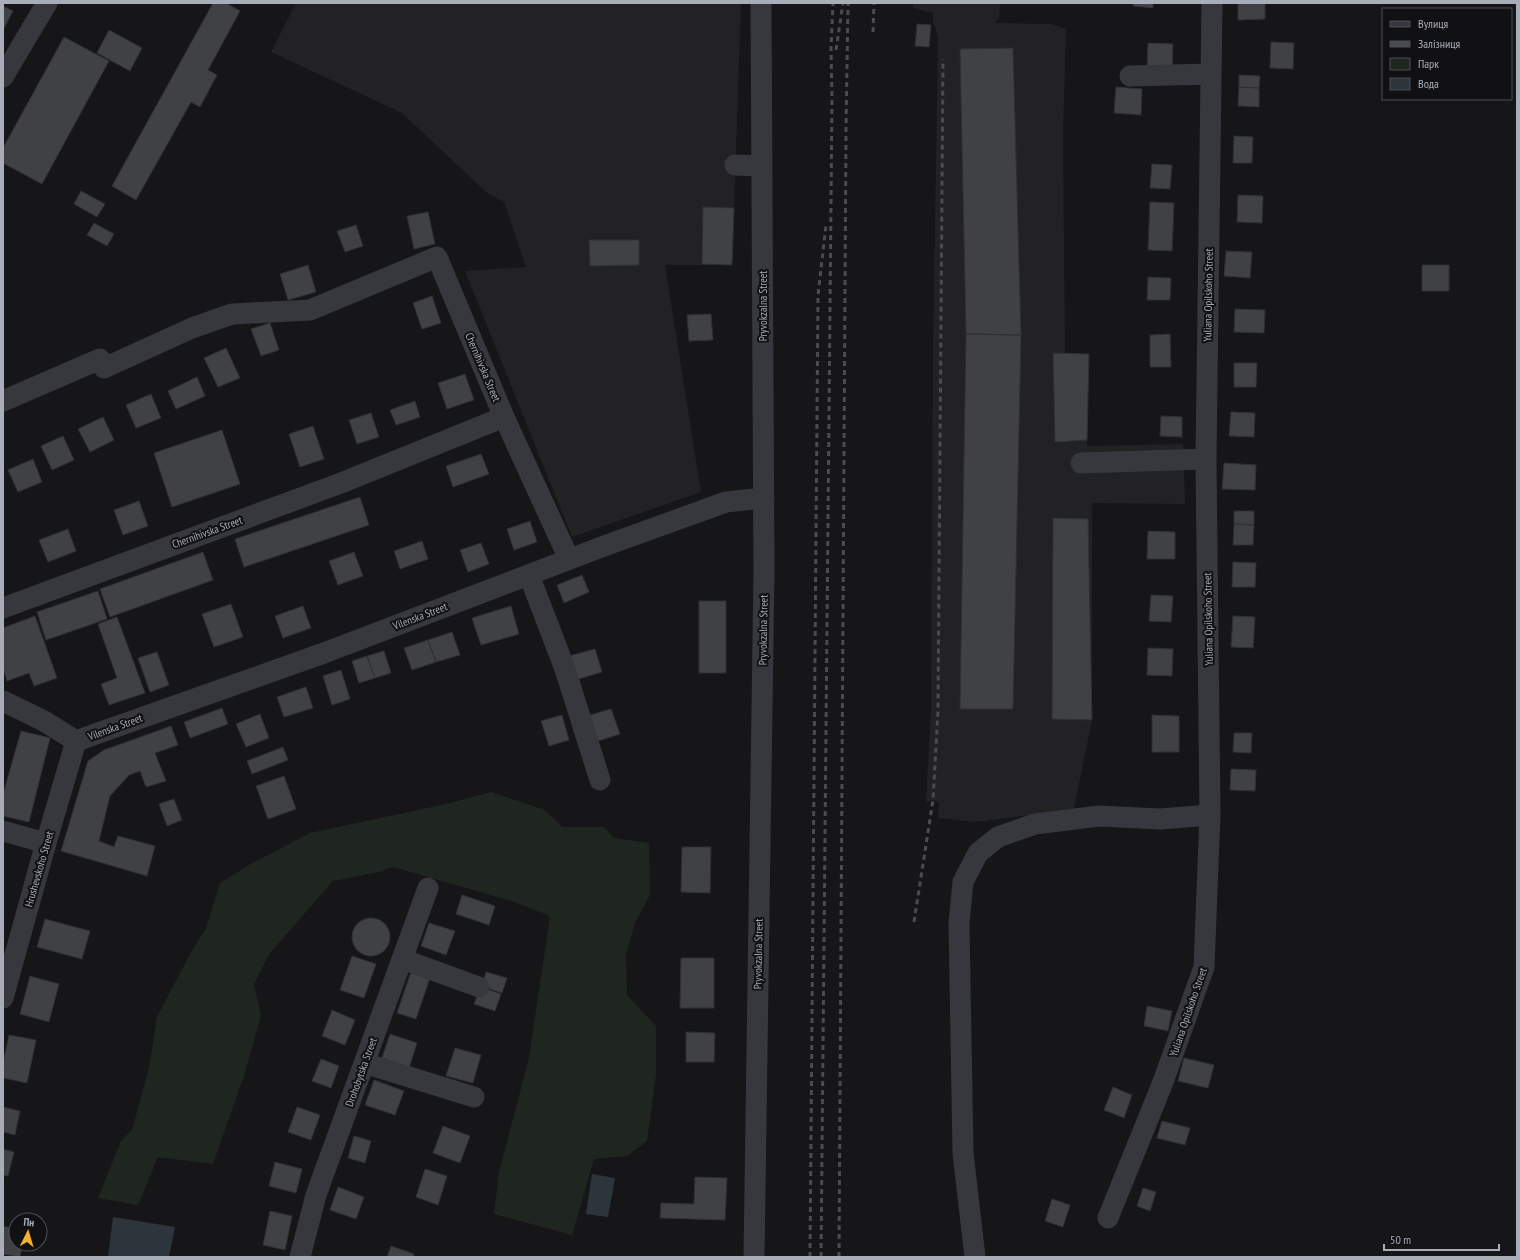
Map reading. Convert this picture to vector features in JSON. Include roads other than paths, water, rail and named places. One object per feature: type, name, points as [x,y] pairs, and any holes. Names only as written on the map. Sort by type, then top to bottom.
[{"type":"street","points":[[3,77],[47,3]]},
{"type":"street","name":"Pryvokzalna Street","points":[[754,1257],[764,572],[761,3]]},
{"type":"street","name":"Yuliana Opilskoho Street","points":[[1108,1218],[1163,1082],[1204,967],[1210,815],[1206,459],[1212,3]]},
{"type":"street","points":[[1130,76],[1211,74]]},
{"type":"street","points":[[734,165],[762,166]]},
{"type":"street","name":"Chernihivska Street","points":[[3,401],[100,359],[104,368],[192,328],[232,314],[310,310],[437,257],[504,417],[341,483],[3,608]]},
{"type":"street","points":[[504,417],[569,559]]},
{"type":"street","points":[[1081,463],[1206,459]]},
{"type":"street","name":"Vilenska Street","points":[[76,741],[324,653],[569,559],[726,502],[764,498]]},
{"type":"street","points":[[528,575],[565,669],[600,780]]},
{"type":"street","points":[[3,701],[44,721],[76,741]]},
{"type":"street","name":"Hrushevskoho Street","points":[[3,998],[76,741]]},
{"type":"street","points":[[975,1257],[963,1153],[959,923],[963,882],[978,853],[998,837],[1034,824],[1099,816],[1160,819],[1210,815]]},
{"type":"street","points":[[3,831],[46,843]]},
{"type":"street","name":"Drohobytska Street","points":[[300,1257],[316,1195],[428,888]]},
{"type":"street","points":[[402,959],[478,987]]},
{"type":"street","points":[[364,1063],[474,1097]]},
{"type":"water","points":[[592,1174],[615,1178],[608,1217],[586,1214]]},
{"type":"water","points":[[113,1217],[175,1227],[169,1257],[108,1257]]},
{"type":"railway","points":[[821,1257],[832,99],[831,48],[833,3]]},
{"type":"railway","points":[[836,50],[843,3]]},
{"type":"railway","points":[[839,1257],[848,3]]},
{"type":"railway","points":[[873,32],[874,3]]},
{"type":"railway","points":[[914,922],[933,800],[938,711],[943,59]]},
{"type":"railway","points":[[810,1257],[818,295],[826,225]]}]
